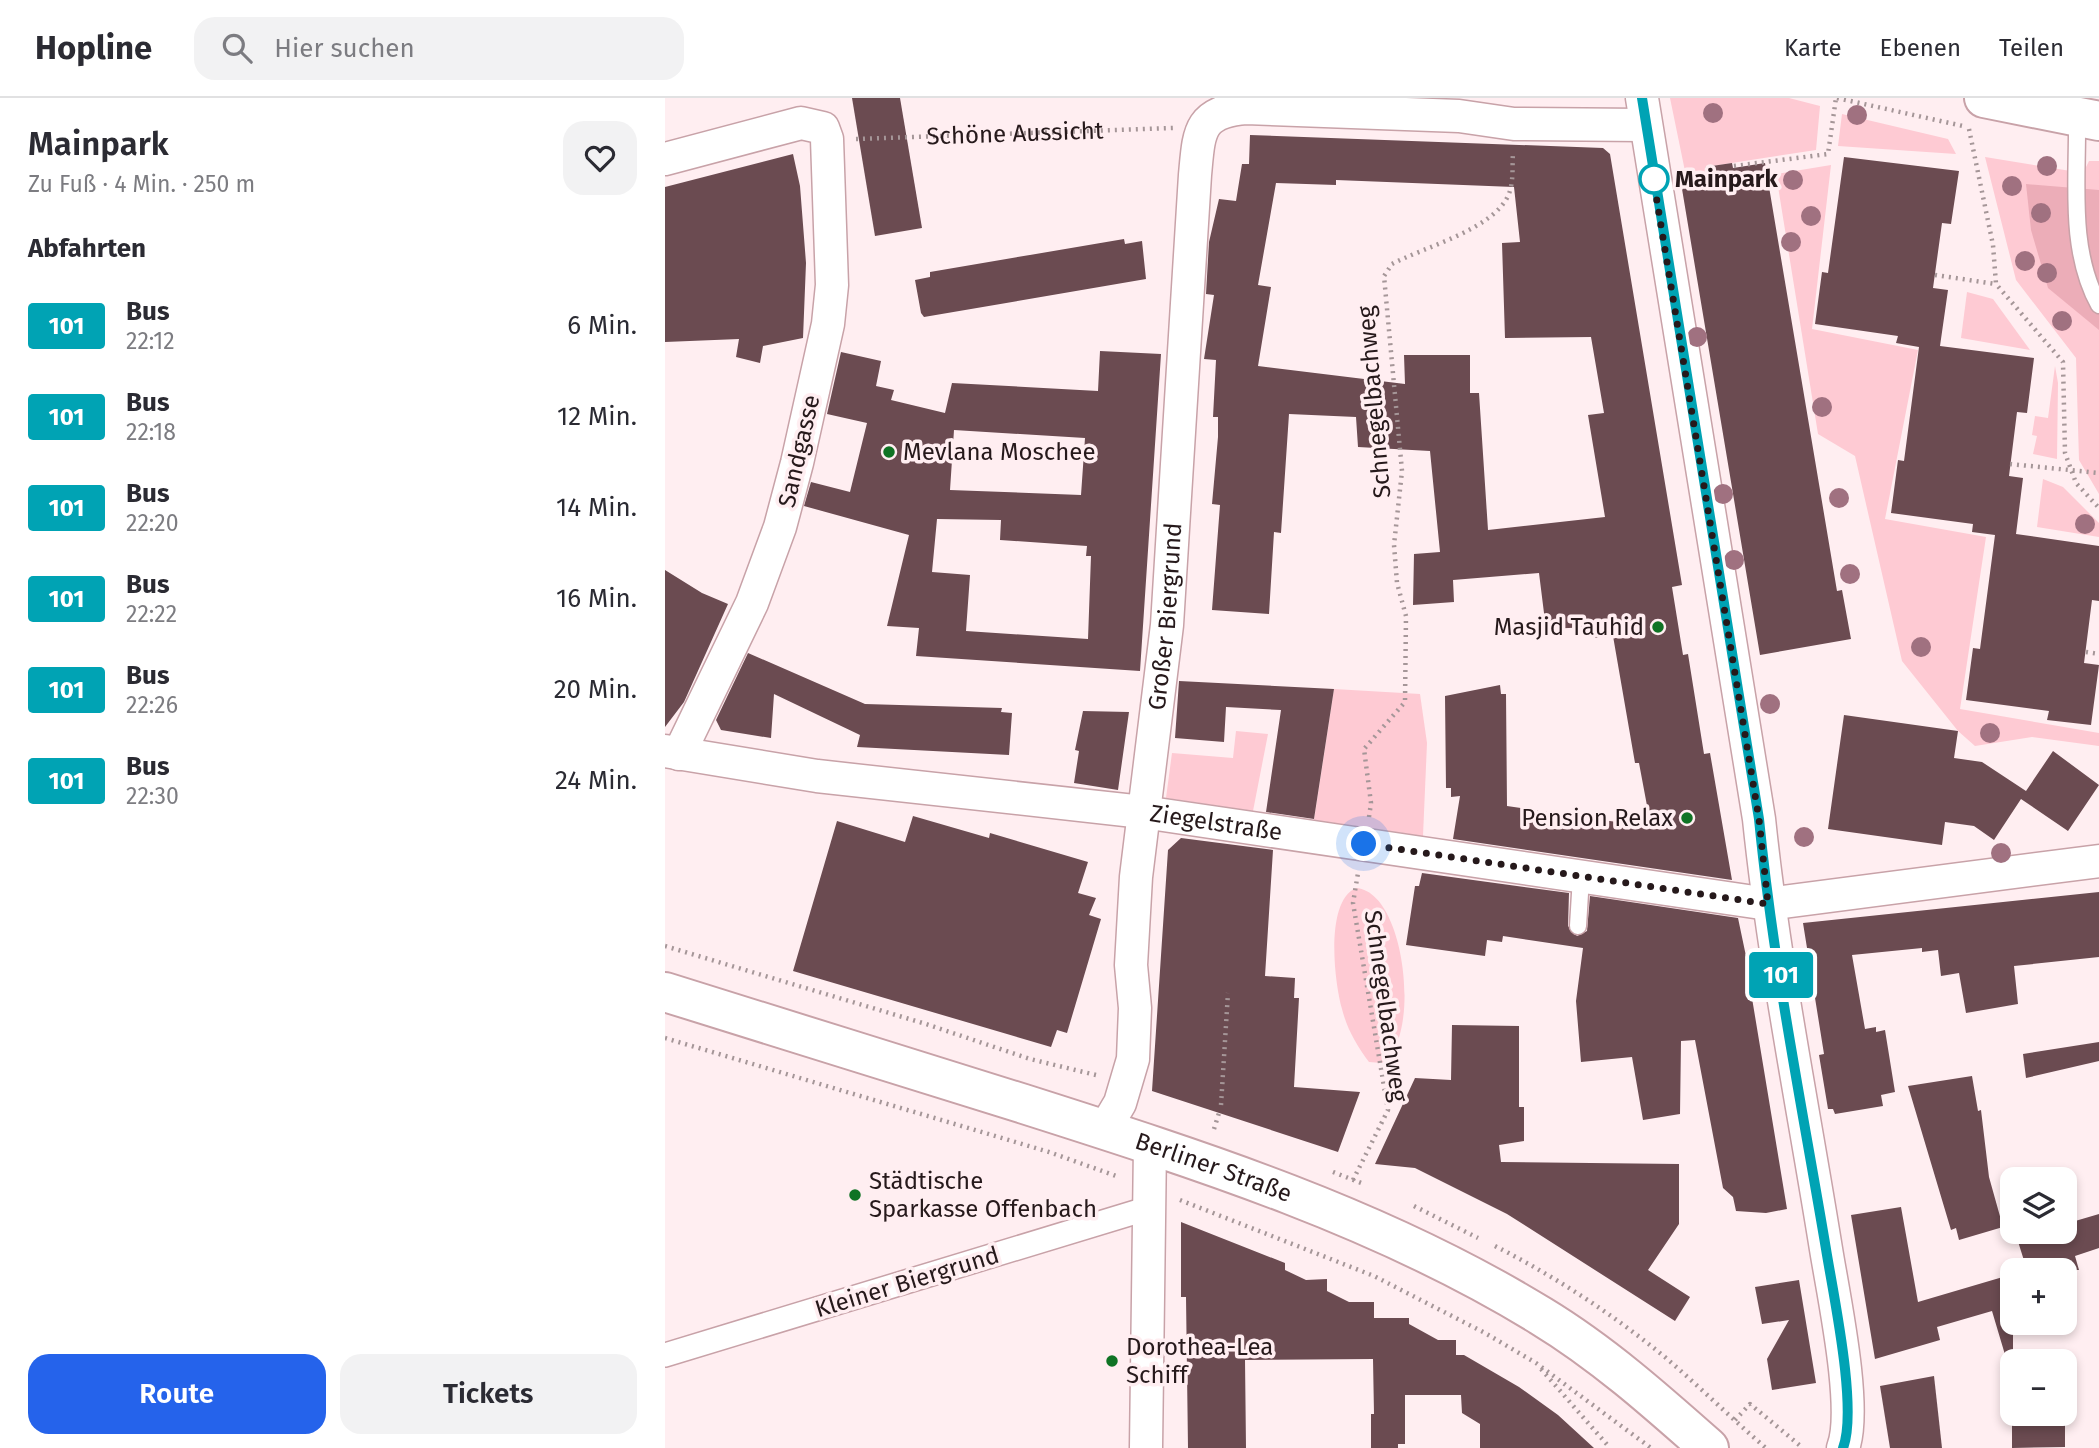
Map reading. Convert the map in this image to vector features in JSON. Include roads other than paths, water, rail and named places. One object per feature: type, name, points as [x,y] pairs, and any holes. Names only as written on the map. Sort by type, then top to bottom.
[{"type":"main road","points":[[1973,113],[2088,119]]},
{"type":"main road","name":"Berliner Straße","points":[[665,992],[1104,1129],[1328,1210],[1486,1285],[1581,1341],[1718,1439]]},
{"type":"street","name":"Großer Biergrund","points":[[1104,1129],[1124,1092],[1133,1059],[1135,1007],[1131,965],[1143,813],[1167,625],[1195,175],[1213,118],[1246,108],[1459,116],[1514,124],[1643,111]]},
{"type":"street","points":[[1643,111],[1759,819],[1768,904],[1840,1334],[1848,1430],[1843,1448]]},
{"type":"street","name":"Sandgasse","points":[[665,159],[801,123],[825,133],[832,285],[828,324],[780,527],[752,603],[672,752]]},
{"type":"street","name":"Ziegelstraße","points":[[672,752],[896,786],[1143,813],[1768,904],[2099,861]]},
{"type":"street","points":[[1146,1448],[1150,1145]]},
{"type":"street","name":"Kleiner Biergrund","points":[[665,1355],[1149,1208]]},
{"type":"lane","points":[[2088,119],[2079,232],[2085,276],[2099,305]]},
{"type":"lane","points":[[1578,926],[1581,877]]},
{"type":"place","name":"Mainpark","points":[[1654,179]]},
{"type":"place","name":"Mevlana Moschee","points":[[889,452]]},
{"type":"place","name":"Masjid Tauhid","points":[[1658,627]]},
{"type":"place","name":"Pension Relax","points":[[1687,818]]},
{"type":"place","name":"Städtische Sparkasse Offenbach","points":[[855,1195]]},
{"type":"place","name":"Dorothea-Lea Schiff","points":[[1112,1361]]}]
